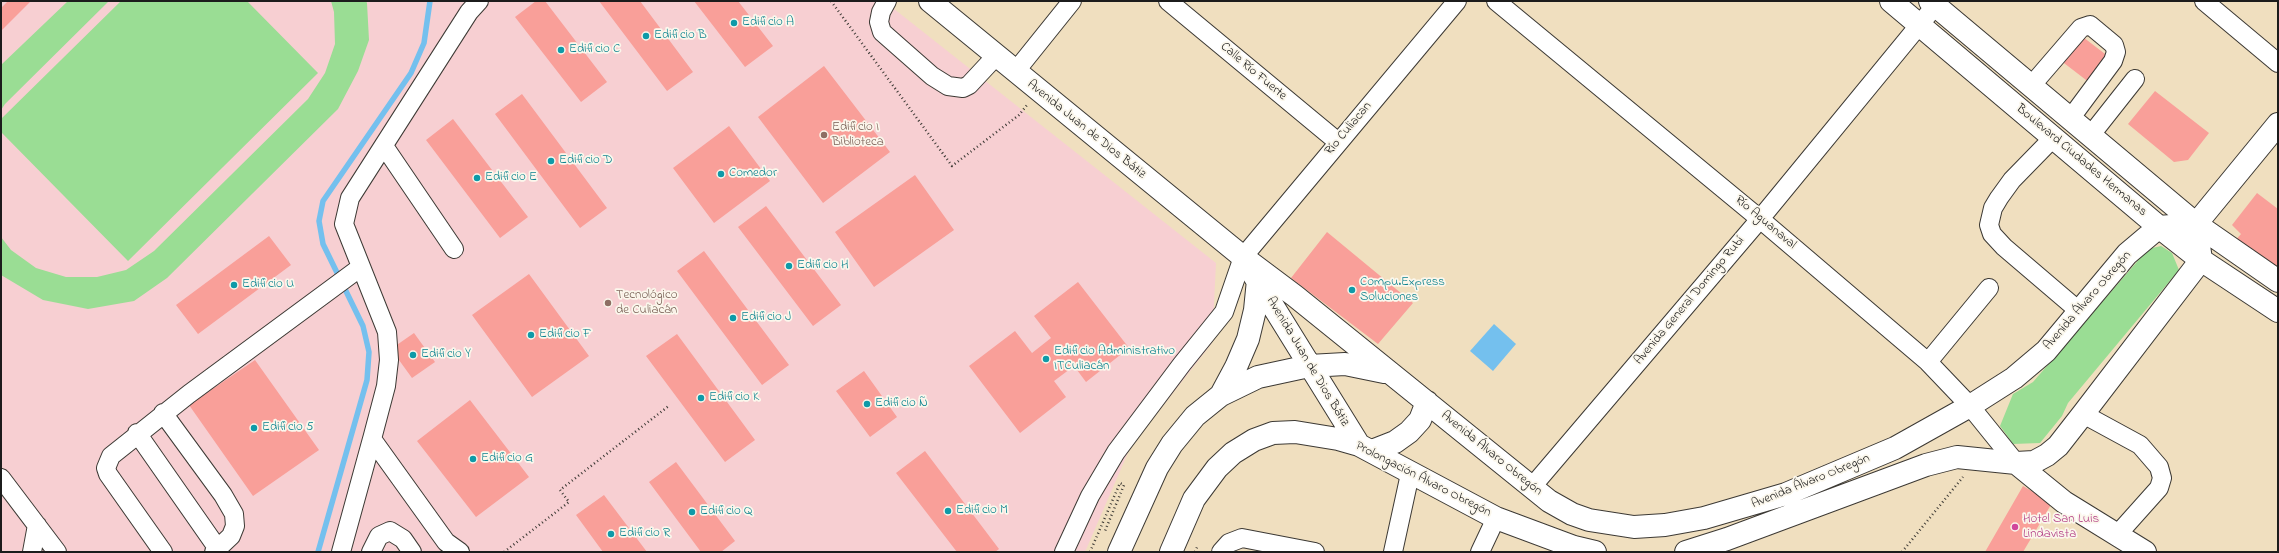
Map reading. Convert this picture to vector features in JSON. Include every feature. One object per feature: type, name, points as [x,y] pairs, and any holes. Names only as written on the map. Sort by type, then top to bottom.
[{"type":"main road","name":"Avenida Juan de Dios Bátiz","points":[[930,1],[1243,257],[1295,296],[1391,374]]},
{"type":"main road","name":"Boulevard Ciudades Hermanas","points":[[1891,1],[2159,227],[2201,260],[2278,311]]},
{"type":"main road","name":"Boulevard Ciudades Hermanas","points":[[1935,2],[2031,86],[2196,224],[2278,281]]},
{"type":"main road","points":[[2159,227],[2196,224],[2278,124]]},
{"type":"main road","points":[[2196,224],[2201,260]]},
{"type":"main road","name":"Avenida Álvaro Obregón","points":[[1391,374],[1531,488],[1549,501],[1572,514],[1606,524],[1634,527],[1665,525],[1704,518],[1745,508],[1814,483],[1894,448],[1970,406],[2014,378],[2046,351],[2127,254],[2159,227]]},
{"type":"main road","name":"Avenida Juan de Dios Bátiz","points":[[1243,257],[1309,366],[1365,448]]},
{"type":"main road","name":"Avenida Álvaro Obregón","points":[[1686,552],[1727,539],[1926,465],[1957,456],[2016,463],[2034,462],[2047,455],[2058,446],[2201,260]]},
{"type":"main road","points":[[1221,394],[1236,367],[1248,339],[1255,310],[1258,280]]},
{"type":"main road","points":[[1119,552],[1157,468],[1172,444],[1195,416],[1221,394],[1258,377],[1309,366],[1356,365],[1391,374]]},
{"type":"main road","points":[[1365,448],[1395,442],[1409,432],[1420,420],[1427,402]]},
{"type":"main road","name":"Prolongación Álvaro Obregón","points":[[1172,552],[1194,499],[1204,485],[1233,453],[1254,440],[1274,433],[1294,432],[1338,439],[1365,448],[1410,474],[1496,518]]},
{"type":"main road","points":[[2016,463],[2064,502],[2145,552]]},
{"type":"main road","points":[[1496,518],[1574,547],[1594,552]]},
{"type":"street","points":[[887,1],[881,12],[879,22],[882,32],[932,76],[948,86],[963,88],[969,85],[996,56]]},
{"type":"street","points":[[1015,72],[1072,1]]},
{"type":"street","name":"Calle Río Fuerte","points":[[1168,1],[1338,142]]},
{"type":"street","name":"Río Culiacan","points":[[1243,257],[1456,1]]},
{"type":"street","name":"Río Aguanaval","points":[[1496,1],[1760,219],[1928,362],[1970,406],[2016,463]]},
{"type":"street","points":[[2204,1],[2278,63]]},
{"type":"street","name":"Avenida General Domingo Rubí","points":[[1531,488],[1760,219],[1919,25],[1935,2]]},
{"type":"street","points":[[341,552],[386,386],[389,360],[387,332],[357,270],[344,224],[350,198],[472,5]]},
{"type":"street","points":[[2031,86],[2081,28],[2090,25],[2114,45],[2116,52],[2113,61],[2070,119]]},
{"type":"street","points":[[2090,136],[2135,79]]},
{"type":"street","points":[[2053,138],[2012,180],[1993,208],[1989,225],[1992,234],[2004,246],[2079,311]]},
{"type":"street","points":[[384,146],[454,249]]},
{"type":"street","points":[[1064,552],[1090,496],[1116,452],[1182,364],[1224,312],[1243,257]]},
{"type":"street","points":[[163,552],[106,468],[111,456],[163,413],[357,270]]},
{"type":"street","points":[[1928,362],[1989,288]]},
{"type":"street","points":[[137,433],[216,551],[231,536],[235,526],[234,514],[223,495],[163,413]]},
{"type":"street","points":[[2083,414],[2140,445],[2159,467],[2162,478],[2159,488],[2117,535]]},
{"type":"street","points":[[372,440],[446,542],[460,552]]},
{"type":"street","points":[[1392,552],[1410,474]]},
{"type":"street","points":[[1,478],[57,552]]},
{"type":"street","points":[[1480,552],[1496,518]]},
{"type":"street","points":[[32,552],[37,525]]},
{"type":"street","points":[[371,552],[379,536],[390,531],[403,539],[412,552]]},
{"type":"street","points":[[1221,552],[1228,543],[1242,538],[1314,552]]},
{"type":"path","points":[[831,1],[952,166],[1019,115],[1039,91]]},
{"type":"path","points":[[504,552],[569,502],[560,490],[670,405]]},
{"type":"path","points":[[1902,552],[1977,459]]},
{"type":"path","points":[[1090,552],[1120,484],[1124,485],[1103,534]]},
{"type":"shaded area","name":"Tecnológico de Culiacán","points":[[1,1],[884,1],[1216,263],[1212,343],[1130,448],[1085,552],[1,552]]},
{"type":"green space","points":[[68,1],[109,1],[5,104],[1,110],[1,65]]},
{"type":"green space","points":[[121,1],[247,1],[318,73],[128,261],[1,132],[1,119]]},
{"type":"green space","points":[[331,1],[366,1],[367,3],[369,40],[358,71],[338,109],[167,278],[134,301],[88,309],[43,300],[1,275],[1,237],[11,250],[36,268],[66,277],[97,277],[126,270],[154,251],[308,99],[325,73],[335,44],[334,12]]},
{"type":"green space","points":[[2161,246],[2172,253],[2179,270],[2068,403],[2062,416],[2040,443],[2013,444],[2000,426],[2013,394],[2033,382],[2148,249]]},
{"type":"water","points":[[1494,324],[1516,344],[1493,371],[1470,351]]},
{"type":"building","points":[[8,1],[31,1],[1,31],[1,8]]},
{"type":"building","name":"Edificio C","points":[[536,1],[545,1],[607,82],[581,102],[515,17]]},
{"type":"building","name":"Edificio B","points":[[599,1],[640,1],[693,72],[667,91]]},
{"type":"building","name":"Edificio A","points":[[694,1],[738,1],[773,46],[745,67]]},
{"type":"building","points":[[2079,34],[2109,57],[2090,83],[2060,60]]},
{"type":"building","name":"Edificio I Biblioteca","points":[[824,66],[890,152],[823,203],[758,117]]},
{"type":"building","points":[[2155,91],[2209,133],[2188,160],[2174,162],[2128,124]]},
{"type":"building","name":"Edificio D","points":[[522,94],[607,208],[580,228],[495,114]]},
{"type":"building","name":"Edificio E","points":[[453,119],[528,217],[500,238],[426,140]]},
{"type":"building","name":"Comedor","points":[[729,126],[770,181],[714,223],[673,168]]},
{"type":"building","points":[[915,175],[954,230],[874,287],[835,232]]},
{"type":"building","points":[[2257,193],[2278,209],[2278,275],[2232,244],[2241,234],[2232,225]]},
{"type":"building","name":"Edificio H","points":[[766,206],[841,305],[813,326],[738,227]]},
{"type":"building","name":"Compu.Express Soluciones","points":[[1327,232],[1413,303],[1378,344],[1291,278]]},
{"type":"building","name":"Edificio U","points":[[269,236],[291,265],[198,334],[176,305]]},
{"type":"building","name":"Edificio J","points":[[704,251],[789,365],[762,385],[677,271]]},
{"type":"building","name":"Edificio F","points":[[529,274],[589,356],[532,397],[472,315]]},
{"type":"building","name":"Edificio Administrativo ITCuliacán","points":[[1078,282],[1129,348],[1086,382],[1074,366],[1054,381],[1066,397],[1020,433],[969,366],[1015,331],[1032,353],[1051,338],[1034,316]]},
{"type":"building","name":"Edificio Y","points":[[414,333],[435,362],[412,378],[391,349]]},
{"type":"building","name":"Edificio K","points":[[677,334],[755,440],[725,462],[646,356]]},
{"type":"building","name":"Edificio 5","points":[[255,360],[319,450],[253,496],[189,405]]},
{"type":"building","name":"Edificio Ñ","points":[[864,371],[897,417],[870,437],[836,391]]},
{"type":"building","name":"Edificio G","points":[[470,400],[529,477],[476,517],[417,441]]},
{"type":"building","name":"Edificio M","points":[[925,451],[999,549],[995,552],[957,552],[896,473]]},
{"type":"building","name":"Edificio Q","points":[[676,462],[735,541],[721,552],[701,552],[649,482]]},
{"type":"building","points":[[2023,486],[2052,503],[2023,552],[1985,552]]},
{"type":"building","name":"Edificio R","points":[[604,495],[647,552],[603,552],[576,515]]},
{"type":"waterway","points":[[318,552],[367,380],[369,352],[363,326],[323,244],[319,221],[323,201],[411,73],[424,43],[430,1]]},
{"type":"place","name":"Edificio A","points":[[734,23]]},
{"type":"place","name":"Edificio B","points":[[646,36]]},
{"type":"place","name":"Edificio C","points":[[561,50]]},
{"type":"place","name":"Edificio I Biblioteca","points":[[824,135]]},
{"type":"place","name":"Edificio D","points":[[551,161]]},
{"type":"place","name":"Comedor","points":[[721,174]]},
{"type":"place","name":"Edificio E","points":[[477,178]]},
{"type":"place","name":"Edificio H","points":[[789,266]]},
{"type":"place","name":"Edificio U","points":[[234,285]]},
{"type":"place","name":"Compu.Express Soluciones","points":[[1352,290]]},
{"type":"place","name":"Tecnológico de Culiacán","points":[[608,303]]},
{"type":"place","name":"Edificio J","points":[[733,318]]},
{"type":"place","name":"Edificio F","points":[[531,335]]},
{"type":"place","name":"Edificio Y","points":[[413,355]]},
{"type":"place","name":"Edificio Administrativo ITCuliacán","points":[[1046,359]]},
{"type":"place","name":"Edificio K","points":[[701,398]]},
{"type":"place","name":"Edificio Ñ","points":[[867,404]]},
{"type":"place","name":"Edificio 5","points":[[254,428]]},
{"type":"place","name":"Edificio G","points":[[473,459]]},
{"type":"place","name":"Edificio M","points":[[948,511]]},
{"type":"place","name":"Edificio Q","points":[[692,512]]},
{"type":"place","name":"Hotel San Luis Lindavista","points":[[2015,527]]},
{"type":"place","name":"Edificio R","points":[[611,534]]}]
